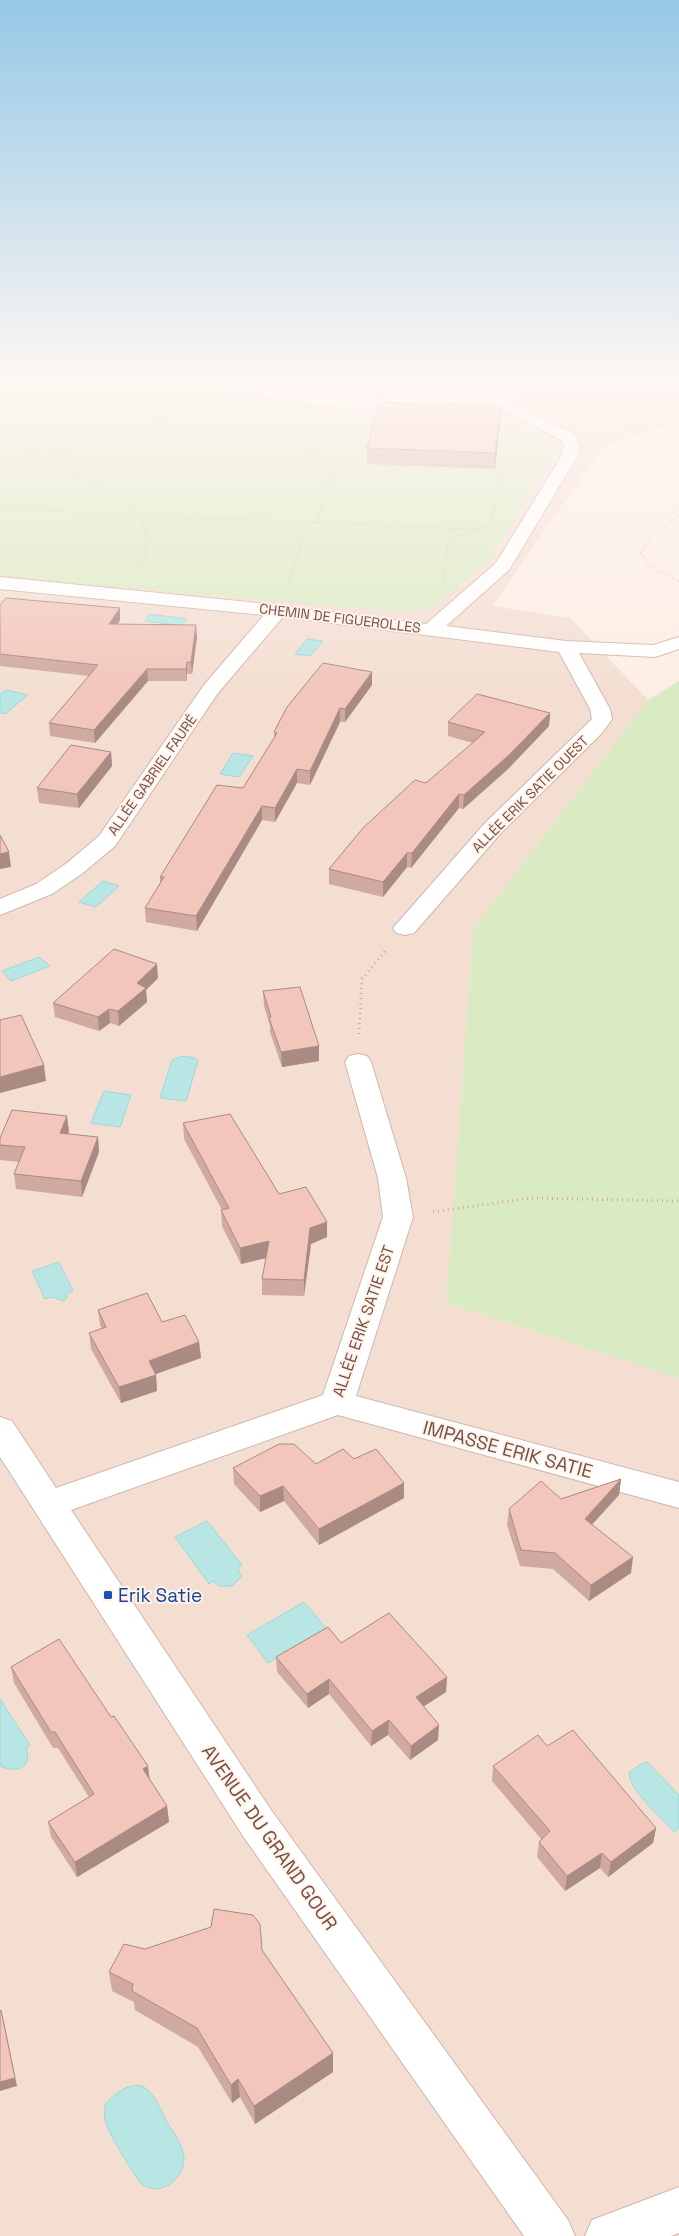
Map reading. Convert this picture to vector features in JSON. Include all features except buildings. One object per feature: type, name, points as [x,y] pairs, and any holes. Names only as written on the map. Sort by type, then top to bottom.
[{"type":"street","points":[[432,629],[503,566],[552,484]]},
{"type":"street","name":"CHEMIN DE FIGUEROLLES","points":[[0,583],[282,612],[566,647],[655,651],[679,643]]},
{"type":"street","name":"ALLÉE GABRIEL FAURÉ","points":[[0,908],[44,889],[75,868],[106,841],[211,689],[282,612]]},
{"type":"street","name":"ALLÉE ERIK SATIE OUEST","points":[[404,928],[493,828],[595,729],[602,719],[600,709],[566,647]]},
{"type":"street","name":"ALLÉE ERIK SATIE EST","points":[[49,1505],[337,1403],[398,1217],[392,1178],[358,1062]]},
{"type":"street","name":"IMPASSE ERIK SATIE","points":[[337,1403],[679,1495]]},
{"type":"street","name":"AVENUE DU GRAND GOUR","points":[[0,1431],[257,1823],[552,2236]]},
{"type":"street","points":[[608,2236],[679,2210]]},
{"type":"path","points":[[99,484],[128,501],[138,516],[146,538],[145,560],[138,575]]},
{"type":"path","points":[[282,612],[303,533],[317,522],[329,484]]},
{"type":"path","points":[[442,588],[449,539],[492,524],[497,484]]},
{"type":"path","points":[[0,507],[138,516],[475,530]]},
{"type":"path","points":[[679,516],[653,533],[641,553],[650,566],[679,581]]},
{"type":"path","points":[[358,1062],[362,979],[404,928]]},
{"type":"path","points":[[398,1217],[530,1198],[679,1201]]},
{"type":"shaded area","points":[[0,484],[577,484],[492,606],[570,618],[648,700],[473,929],[446,1303],[679,1378],[679,2236],[0,2236]]},
{"type":"green space","points":[[0,484],[536,484],[489,561],[432,609],[388,611],[0,577]]},
{"type":"green space","points":[[679,681],[679,1378],[446,1303],[473,929],[648,700]]},
{"type":"water","points":[[150,614],[187,619],[182,626],[145,621]]},
{"type":"water","points":[[307,639],[323,641],[310,656],[295,654]]},
{"type":"water","points":[[6,690],[28,695],[5,714],[0,713],[0,694]]},
{"type":"water","points":[[233,753],[253,756],[239,777],[220,774]]},
{"type":"water","points":[[103,881],[119,886],[96,907],[79,902]]},
{"type":"water","points":[[39,957],[50,966],[11,981],[2,971]]},
{"type":"water","points":[[184,1056],[195,1058],[198,1061],[186,1101],[160,1098],[171,1063],[174,1059]]},
{"type":"water","points":[[104,1091],[131,1095],[120,1127],[91,1123]]},
{"type":"water","points":[[59,1262],[73,1291],[66,1294],[67,1298],[64,1301],[51,1297],[45,1299],[32,1271]]},
{"type":"water","points":[[207,1521],[242,1565],[238,1568],[241,1577],[232,1586],[219,1586],[213,1581],[209,1584],[175,1537]]},
{"type":"water","points":[[304,1602],[326,1628],[268,1663],[247,1635]]},
{"type":"water","points":[[0,1699],[30,1745],[26,1748],[27,1761],[22,1768],[12,1769],[0,1766]]},
{"type":"water","points":[[647,1762],[679,1795],[679,1828],[674,1832],[647,1804],[630,1780],[629,1773]]},
{"type":"water","points":[[139,2085],[148,2090],[156,2100],[183,2153],[183,2166],[180,2173],[162,2188],[155,2189],[141,2183],[110,2133],[105,2120],[105,2105],[109,2100],[116,2093],[128,2087]]},
{"type":"place","name":"Erik Satie","points":[[108,1595]]}]
